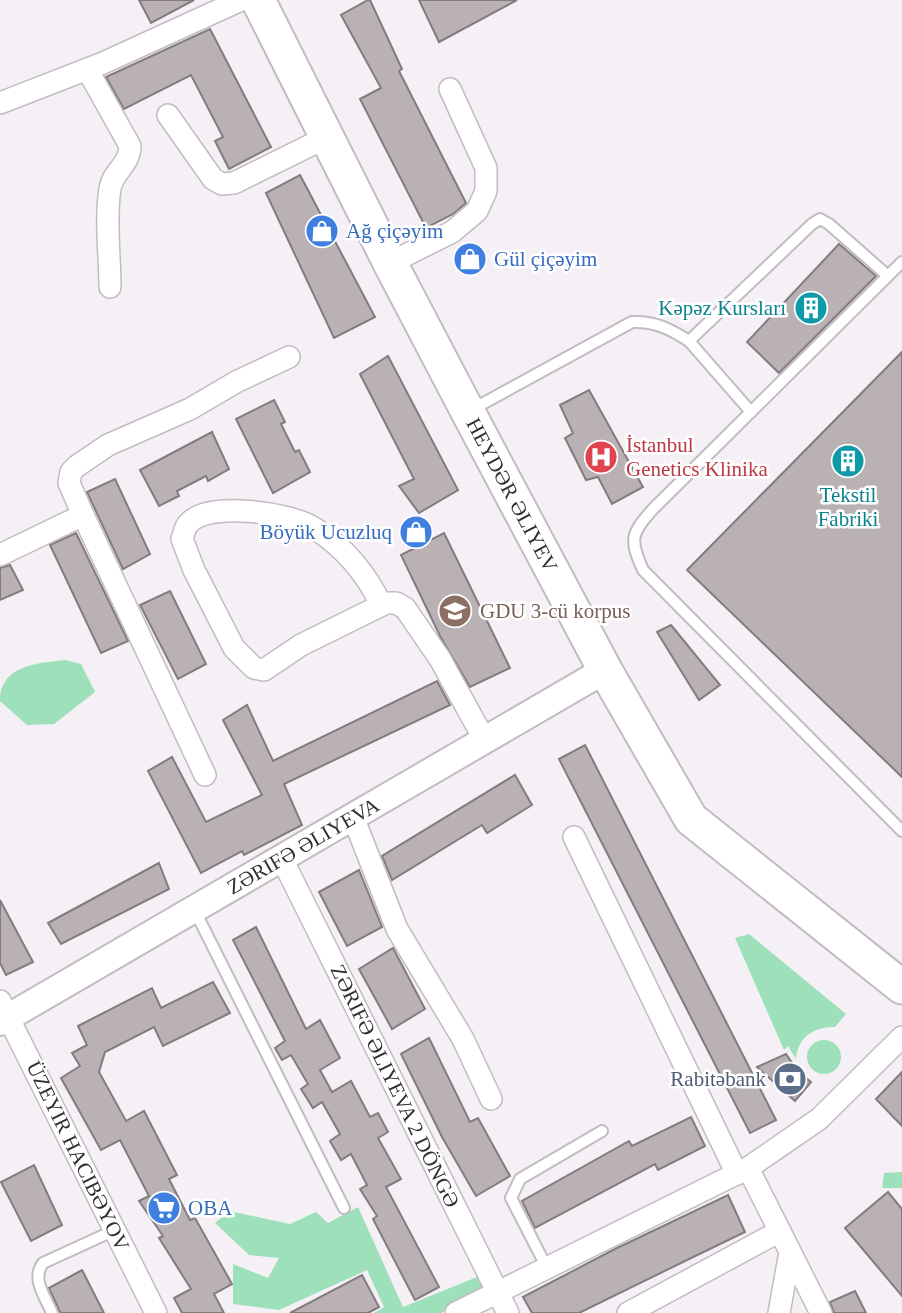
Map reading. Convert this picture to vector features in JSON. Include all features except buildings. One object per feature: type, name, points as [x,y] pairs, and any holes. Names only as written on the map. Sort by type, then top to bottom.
[{"type":"main road","name":"HEYDƏR ƏLIYEV","points":[[258,0],[468,412],[605,670],[691,819],[902,988]]},
{"type":"street","points":[[0,103],[87,69],[241,0]]},
{"type":"street","points":[[87,69],[130,146],[126,163],[110,184],[110,287]]},
{"type":"street","points":[[390,263],[452,232],[477,211],[486,191],[486,168],[450,89]]},
{"type":"street","points":[[168,115],[213,179],[222,184],[234,183],[327,137]]},
{"type":"street","points":[[205,775],[83,516],[69,483],[71,472],[107,445],[190,409],[289,356]]},
{"type":"street","points":[[380,605],[371,584],[353,561],[311,526],[258,511],[226,510],[198,517],[188,523],[182,539],[194,570],[234,648],[254,668],[264,670],[302,645],[380,605],[396,603],[405,608],[440,659],[484,739]]},
{"type":"street","points":[[0,555],[83,516]]},
{"type":"street","name":"ZƏRIFƏ ƏLIYEVA","points":[[3,1013],[282,859],[605,670]]},
{"type":"street","points":[[353,817],[397,929],[463,1039],[491,1099]]},
{"type":"street","points":[[574,836],[743,1171],[780,1231],[821,1313]]},
{"type":"street","name":"ZƏRIFƏ ƏLIYEVA 2 DÖNGƏ","points":[[282,859],[508,1313]]},
{"type":"street","points":[[3,1013],[156,1313]]},
{"type":"street","points":[[456,1313],[743,1171],[819,1119],[902,1037]]},
{"type":"street","points":[[628,1313],[780,1231]]},
{"type":"street","points":[[779,1313],[790,1252]]},
{"type":"lane","points":[[689,341],[820,219],[888,276]]},
{"type":"lane","points":[[902,262],[653,509],[638,526],[632,547],[643,570],[902,831]]},
{"type":"lane","points":[[468,412],[632,321],[649,321],[664,326],[689,341],[751,412]]},
{"type":"lane","points":[[194,909],[344,1208]]},
{"type":"lane","points":[[547,1268],[511,1198],[520,1179],[601,1131]]},
{"type":"lane","points":[[52,1313],[38,1281],[37,1272],[43,1263],[115,1230]]},
{"type":"green space","points":[[66,660],[81,664],[95,692],[54,724],[27,725],[0,701],[6,680],[22,668]]},
{"type":"green space","points":[[749,934],[846,1014],[835,1027],[814,1031],[803,1039],[796,1059],[788,1046],[784,1050],[735,938]]},
{"type":"green space","points":[[824,1040],[836,1045],[841,1057],[836,1069],[824,1074],[812,1069],[807,1057],[812,1045]]},
{"type":"green space","points":[[902,1172],[902,1188],[882,1188],[884,1173]]},
{"type":"green space","points":[[358,1207],[403,1307],[477,1277],[486,1290],[441,1313],[374,1313],[384,1307],[367,1270],[279,1310],[233,1304],[233,1264],[268,1278],[279,1258],[249,1255],[215,1223],[229,1211],[290,1224],[316,1212],[328,1223]]},
{"type":"place","name":"Ağ çiçəyim","points":[[322,231]]},
{"type":"place","name":"Gül çiçəyim","points":[[470,259]]},
{"type":"place","name":"Kəpəz Kursları","points":[[811,308]]},
{"type":"place","name":"İstanbul Genetics Klinika","points":[[601,457]]},
{"type":"place","name":"Tekstil Fabriki","points":[[848,461]]},
{"type":"place","name":"Böyük Ucuzluq","points":[[416,532]]},
{"type":"place","name":"GDU 3-cü korpus","points":[[455,611]]},
{"type":"place","name":"Rabitəbank","points":[[790,1079]]},
{"type":"place","name":"OBA","points":[[164,1208]]}]
